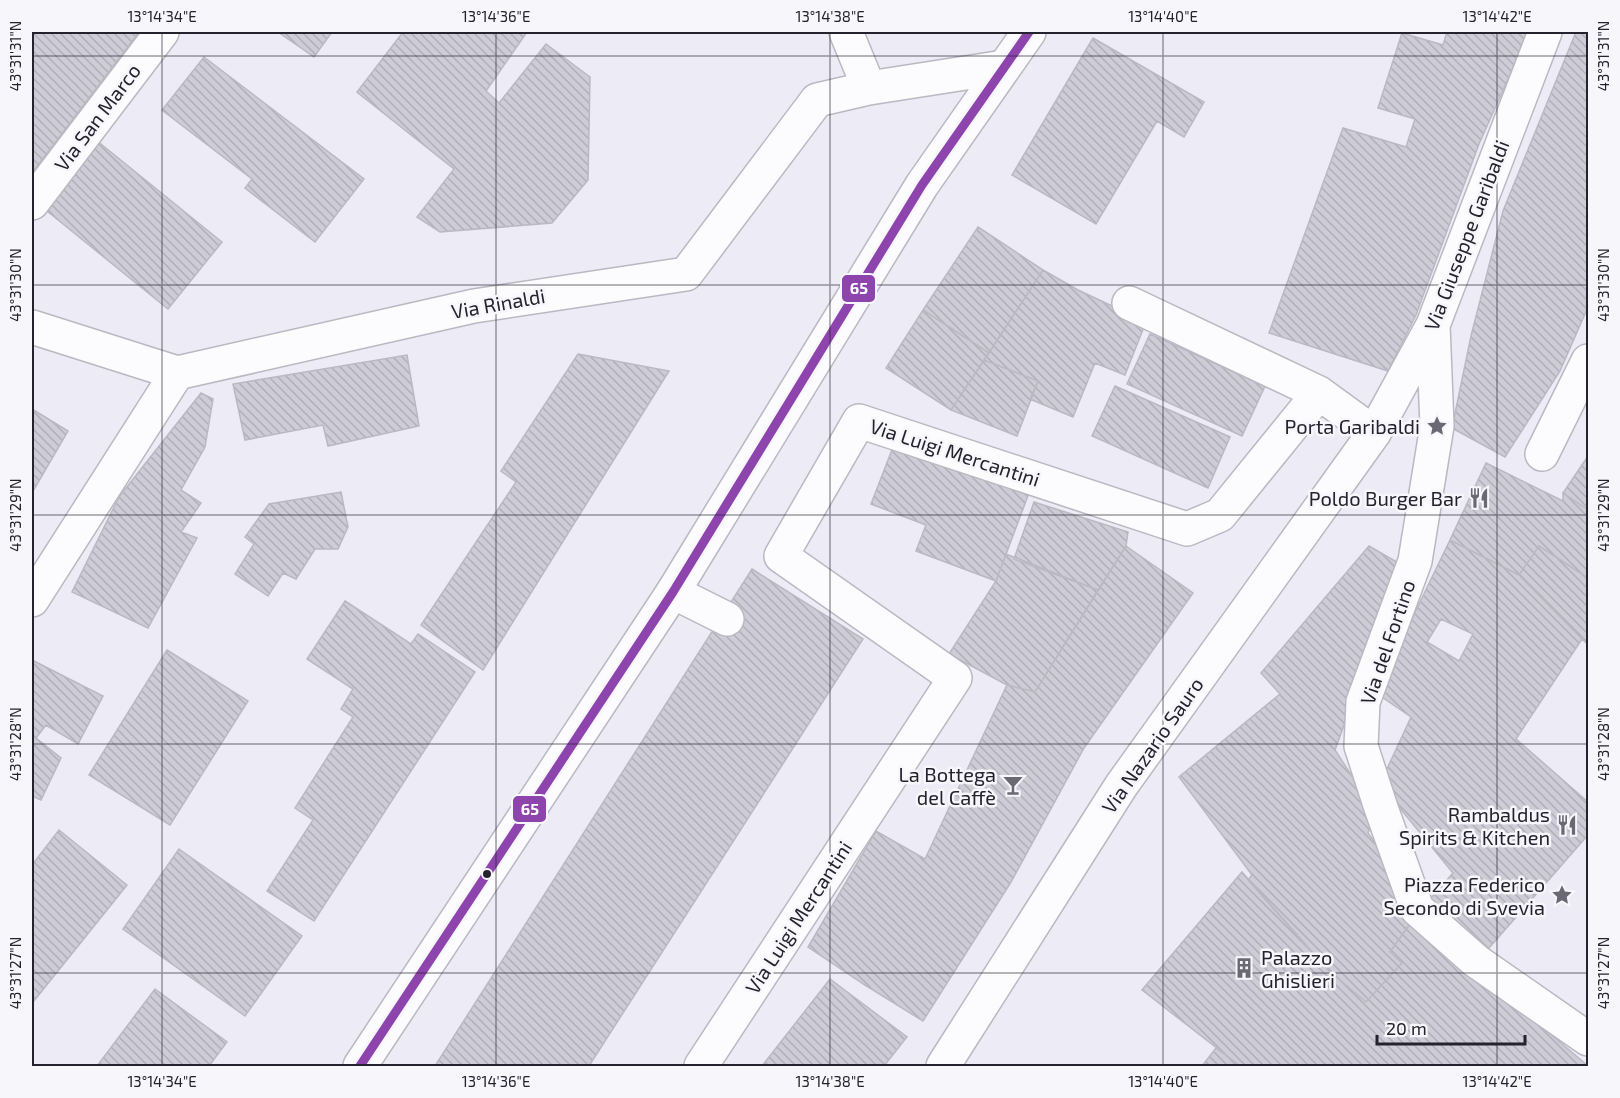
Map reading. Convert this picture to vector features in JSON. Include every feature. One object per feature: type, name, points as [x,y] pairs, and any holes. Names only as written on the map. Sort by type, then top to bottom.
[{"type":"street","name":"Via San Marco","points":[[32,203],[162,32]]},
{"type":"street","points":[[846,32],[869,88]]},
{"type":"street","points":[[360,1066],[673,592],[922,184],[1029,32]]},
{"type":"street","name":"Via Giuseppe Garibaldi","points":[[1374,433],[1434,325],[1545,32]]},
{"type":"street","name":"Via Rinaldi","points":[[177,373],[474,306],[686,274],[817,100],[869,88],[1004,67]]},
{"type":"street","points":[[1129,303],[1319,393],[1374,433]]},
{"type":"street","name":"Via del Fortino","points":[[1434,325],[1437,426],[1415,561],[1363,702],[1361,746],[1417,909],[1476,961],[1588,1039]]},
{"type":"street","points":[[32,327],[177,373],[32,600]]},
{"type":"street","points":[[1542,454],[1588,361]]},
{"type":"street","name":"Via Luigi Mercantini","points":[[701,1066],[955,678],[781,556],[859,421],[1187,529],[1220,515],[1319,393]]},
{"type":"street","name":"Via Nazario Sauro","points":[[943,1066],[1120,786],[1374,433]]},
{"type":"street","points":[[673,592],[727,619]]},
{"type":"building","points":[[35,32],[139,32],[32,173],[32,36]]},
{"type":"building","points":[[278,32],[332,32],[314,57]]},
{"type":"building","points":[[403,32],[527,32],[486,91],[499,103],[546,44],[590,77],[588,180],[552,223],[440,232],[417,217],[454,169],[357,92]]},
{"type":"building","points":[[1447,32],[1529,32],[1479,144],[1416,315],[1388,371],[1269,333],[1343,128],[1406,147],[1415,119],[1378,108],[1402,33],[1443,45]]},
{"type":"building","points":[[1576,32],[1588,32],[1588,307],[1560,371],[1505,457],[1452,428],[1471,336],[1503,211]]},
{"type":"building","points":[[1093,38],[1204,102],[1184,137],[1157,121],[1096,224],[1012,175]]},
{"type":"building","points":[[204,57],[364,179],[315,242],[245,188],[252,179],[162,110]]},
{"type":"building","points":[[96,140],[222,242],[168,309],[42,207]]},
{"type":"building","points":[[978,227],[1043,270],[989,353],[923,310]]},
{"type":"building","points":[[1043,270],[1078,290],[1146,322],[1125,375],[1095,363],[1073,417],[1030,399],[1038,381],[984,360]]},
{"type":"building","points":[[923,310],[989,353],[951,410],[886,368]]},
{"type":"building","points":[[1150,334],[1265,386],[1242,436],[1127,384]]},
{"type":"building","points":[[578,354],[669,371],[483,670],[421,625],[516,482],[501,471]]},
{"type":"building","points":[[407,355],[419,426],[328,446],[323,425],[245,440],[233,384]]},
{"type":"building","points":[[984,360],[1038,381],[1017,436],[951,410]]},
{"type":"building","points":[[1115,386],[1230,437],[1208,488],[1092,436]]},
{"type":"building","points":[[201,393],[213,399],[205,447],[181,490],[201,503],[181,532],[197,538],[148,628],[72,592],[119,497]]},
{"type":"building","points":[[32,409],[68,431],[32,493]]},
{"type":"building","points":[[895,442],[1029,493],[996,581],[916,551],[926,525],[871,504]]},
{"type":"building","points":[[1588,456],[1588,504],[1585,508],[1563,493]]},
{"type":"building","points":[[1486,463],[1563,501],[1563,493],[1585,508],[1588,504],[1588,578],[1539,546],[1519,575],[1450,540]]},
{"type":"building","points":[[341,492],[348,527],[338,549],[315,549],[296,579],[283,573],[268,596],[235,574],[254,544],[245,537],[269,504]]},
{"type":"building","points":[[1034,502],[1128,532],[1126,546],[1098,590],[1014,559]]},
{"type":"building","points":[[1450,540],[1519,575],[1582,639],[1516,739],[1588,802],[1588,835],[1482,956],[1423,907],[1453,873],[1380,784],[1411,717],[1376,693]],"holes":[[[1441,619],[1473,634],[1459,661],[1427,642]]]},
{"type":"building","points":[[1126,546],[1193,593],[1084,748],[1011,882],[923,1021],[808,947],[876,831],[925,859],[1007,685],[1035,692]]},
{"type":"building","points":[[1369,546],[1402,565],[1335,750],[1376,813],[1368,833],[1393,866],[1414,918],[1390,952],[1402,963],[1366,1002],[1328,970],[1248,880],[1252,875],[1179,777],[1280,694],[1261,673]]},
{"type":"building","points":[[1539,546],[1588,578],[1588,645],[1519,575]]},
{"type":"building","points":[[1006,554],[1098,590],[1035,692],[1007,685],[949,654],[996,581]]},
{"type":"building","points":[[752,569],[863,639],[589,1066],[435,1066]]},
{"type":"building","points":[[345,601],[411,644],[418,634],[475,672],[314,921],[267,891],[313,820],[295,808],[353,717],[341,709],[353,689],[307,659]]},
{"type":"building","points":[[167,650],[248,701],[170,825],[89,775]]},
{"type":"building","points":[[32,660],[103,696],[78,744],[46,725],[36,738],[61,758],[41,800],[32,796]]},
{"type":"building","points":[[59,830],[127,885],[33,1002],[32,865]]},
{"type":"building","points":[[179,849],[302,936],[245,1016],[123,929]]},
{"type":"building","name":"Palazzo Ghislieri","points":[[1242,872],[1328,970],[1366,1002],[1402,963],[1390,952],[1414,918],[1588,1066],[1240,1066],[1142,990]]},
{"type":"building","points":[[830,979],[907,1037],[884,1066],[762,1066]]},
{"type":"building","points":[[155,989],[227,1042],[209,1066],[97,1066]]},
{"type":"building","points":[[1216,1048],[1240,1066],[1202,1066]]},
{"type":"transit line","name":"65","points":[[360,1066],[673,592],[922,185],[1029,32]]},
{"type":"place","name":"Porta Garibaldi","points":[[1437,426]]},
{"type":"place","name":"Poldo Burger Bar","points":[[1479,498]]},
{"type":"place","name":"La Bottega del Caffè","points":[[1013,785]]},
{"type":"place","name":"Rambaldus Spirits & Kitchen","points":[[1567,825]]},
{"type":"place","name":"Piazza Federico Secondo di Svevia","points":[[1562,895]]},
{"type":"place","name":"Palazzo Ghislieri","points":[[1244,968]]}]
